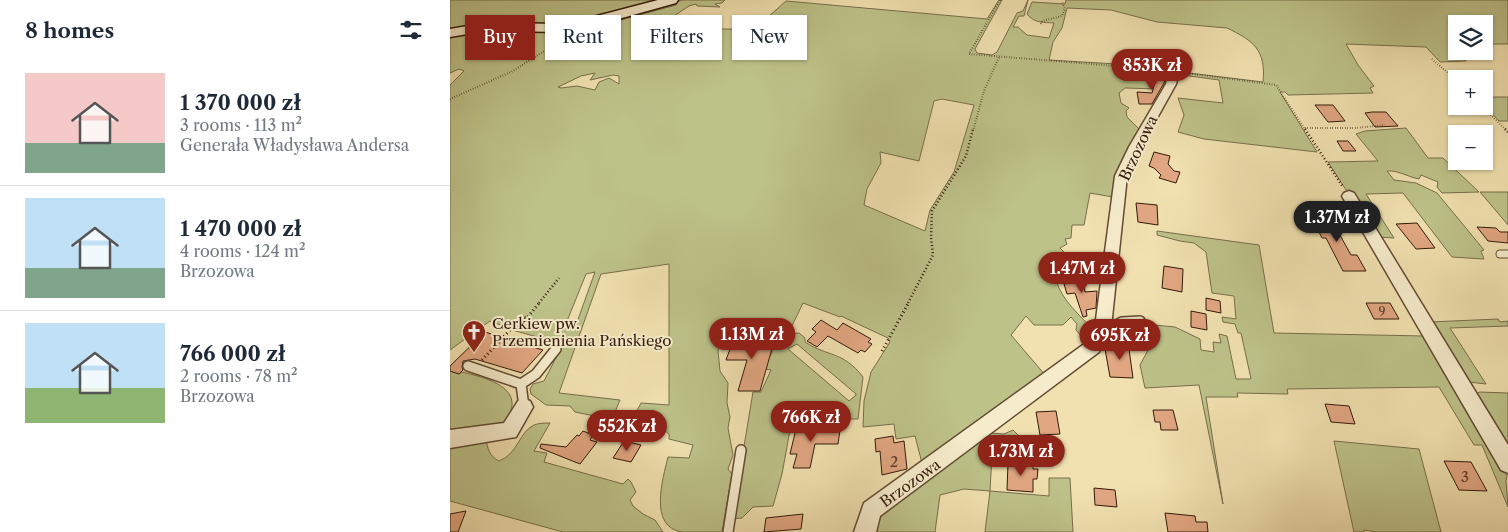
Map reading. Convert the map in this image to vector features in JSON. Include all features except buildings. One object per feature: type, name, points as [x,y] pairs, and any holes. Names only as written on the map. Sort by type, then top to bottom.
[{"type":"street","points":[[450,32],[485,27],[566,28],[672,0]]},
{"type":"street","name":"Brzozowa","points":[[865,532],[871,510],[1093,347],[1103,327],[1121,176],[1135,147],[1171,84],[1174,72]]},
{"type":"street","points":[[1349,196],[1508,463]]},
{"type":"street","points":[[450,439],[509,431],[524,408]]},
{"type":"lane","points":[[1099,333],[1122,322],[1140,321]]},
{"type":"lane","points":[[521,384],[536,374],[556,348]]},
{"type":"lane","points":[[471,367],[521,384]]},
{"type":"lane","points":[[521,384],[524,408]]},
{"type":"lane","points":[[728,532],[741,450]]},
{"type":"path","points":[[1000,0],[970,54],[1134,66],[1276,84],[1349,196]]},
{"type":"path","points":[[1041,24],[1042,22],[1062,16],[1065,9],[1062,2]]},
{"type":"path","points":[[450,99],[513,71],[545,50]]},
{"type":"path","points":[[882,351],[929,266],[933,255],[931,237],[932,211],[966,156],[984,91],[999,57]]},
{"type":"path","points":[[1432,59],[1448,73]]},
{"type":"path","points":[[1491,115],[1508,132]]},
{"type":"path","points":[[1305,128],[1355,128],[1384,125]]},
{"type":"path","points":[[471,367],[510,330],[522,323],[518,322],[522,318],[527,318],[559,278]]},
{"type":"green space","points":[[450,0],[662,0],[609,15],[545,15],[545,25],[535,26],[535,15],[465,15],[465,30],[450,31]]},
{"type":"green space","points":[[683,0],[725,0],[722,3],[715,4],[720,7],[697,6],[696,4],[689,6],[675,15],[639,15],[676,5],[678,1]]},
{"type":"green space","points":[[999,0],[1002,0],[975,49],[977,53],[992,55],[997,52],[1017,13],[1023,11],[1028,0],[1024,16],[1019,16],[1013,27],[1018,27],[1027,35],[1049,38],[1054,23],[1040,22],[1030,17],[1027,14],[1032,2],[1065,4],[1066,0],[1508,0],[1508,44],[1493,44],[1493,15],[1448,15],[1448,60],[1466,61],[1440,62],[1426,47],[1346,44],[1358,65],[1374,86],[1370,88],[1373,93],[1288,95],[1285,92],[1280,92],[1317,152],[1204,139],[1178,132],[1184,115],[1178,98],[1223,103],[1219,80],[1182,75],[1181,72],[1263,82],[1260,54],[1251,42],[1244,37],[1227,28],[1157,22],[1111,10],[1067,8],[1062,28],[1053,42],[1049,60],[1134,65],[1141,70],[1153,72],[1155,78],[1166,80],[1167,82],[1159,89],[1125,88],[1119,93],[1121,103],[1129,108],[1126,111],[1127,117],[1140,130],[1113,197],[1090,193],[1084,225],[1072,225],[1071,238],[1065,239],[1067,244],[1060,248],[1075,260],[1074,265],[1056,280],[1059,288],[1072,308],[1095,332],[1088,341],[1076,330],[1077,324],[1071,317],[1063,325],[1034,325],[1026,316],[1011,335],[1046,376],[923,467],[915,436],[896,439],[894,424],[863,427],[864,401],[871,372],[890,342],[888,338],[841,316],[803,303],[788,334],[799,333],[805,338],[805,342],[842,358],[863,377],[858,419],[792,419],[782,474],[773,506],[753,507],[742,518],[732,519],[753,392],[761,392],[771,370],[760,368],[769,358],[779,339],[722,338],[718,351],[720,371],[728,383],[727,403],[730,417],[728,428],[733,455],[728,469],[732,474],[722,532],[682,532],[671,528],[665,521],[661,512],[661,489],[668,457],[689,458],[693,445],[669,439],[669,434],[663,429],[631,422],[641,403],[669,405],[669,264],[601,274],[559,393],[620,400],[613,417],[609,419],[575,412],[570,406],[546,405],[531,394],[530,389],[533,384],[544,381],[563,344],[512,330],[513,327],[506,327],[490,321],[450,350],[450,85],[464,71],[459,69],[450,73],[450,36],[465,34],[465,60],[535,60],[535,30],[545,30],[545,60],[621,60],[621,20],[631,17],[631,60],[722,60],[722,29],[732,29],[732,60],[807,60],[807,15],[770,15],[786,1],[987,19]],"holes":[[[595,73],[590,80],[613,75],[619,76],[619,84],[609,78],[599,82],[595,90],[577,86],[558,87],[581,76]],[[942,99],[974,105],[954,172],[930,210],[925,231],[864,205],[867,189],[881,163],[880,152],[919,161],[934,101]],[[595,272],[576,325],[565,326],[586,274]],[[797,344],[856,394],[856,395],[849,401],[788,349]]]},
{"type":"green space","points":[[1493,97],[1508,97],[1508,121],[1499,121],[1493,115]]},
{"type":"green space","points":[[1406,128],[1428,158],[1443,158],[1448,163],[1448,170],[1456,170],[1479,192],[1442,193],[1437,187],[1438,182],[1421,175],[1419,179],[1387,171],[1394,180],[1416,183],[1437,193],[1484,250],[1481,251],[1484,259],[1452,257],[1403,193],[1366,194],[1394,238],[1378,237],[1353,192],[1348,193],[1328,162],[1378,161],[1356,134],[1365,131]]},
{"type":"green space","points":[[1480,192],[1508,192],[1508,225]]},
{"type":"green space","points":[[1157,231],[1259,245],[1274,333],[1424,336],[1508,468],[1506,481],[1508,507],[1482,445],[1474,445],[1439,387],[1287,389],[1288,394],[1237,393],[1238,397],[1206,397],[1223,504],[1199,385],[1145,388],[1140,365],[1150,343],[1140,337],[1122,335],[1105,345],[1102,344],[1108,332],[1118,325],[1132,327],[1138,324],[1175,327],[1200,339],[1201,350],[1214,352],[1213,342],[1221,343],[1219,334],[1227,336],[1236,379],[1251,379],[1241,333],[1238,333],[1235,324],[1223,322],[1222,317],[1236,319],[1234,296],[1212,293],[1206,252],[1194,243],[1157,235]]},
{"type":"green space","points":[[1498,319],[1500,322],[1508,321],[1508,326],[1450,328],[1486,384],[1469,382],[1429,322]]},
{"type":"green space","points":[[450,371],[485,378],[504,388],[510,395],[512,403],[510,414],[502,426],[450,432]]},
{"type":"green space","points":[[1479,392],[1508,393],[1508,453],[1477,394]]},
{"type":"green space","points":[[550,423],[534,451],[547,453],[544,462],[623,484],[628,479],[636,492],[630,500],[633,506],[655,520],[663,532],[563,532],[450,501],[450,443],[486,438],[490,452],[499,461],[510,453],[529,428],[536,424]]},
{"type":"green space","points":[[1013,430],[1018,435],[1015,439],[1007,441],[997,453],[992,455],[990,491],[964,489],[940,495],[935,532],[870,532],[883,509],[990,433],[1004,434]]},
{"type":"green space","points":[[1334,441],[1419,449],[1441,532],[1376,532],[1364,530],[1364,532],[1354,532]]},
{"type":"green space","points":[[1049,478],[1070,478],[1073,532],[985,532],[990,491],[1049,496]]},
{"type":"place","name":"Cerkiew pw. Przemienienia Pańskiego","points":[[474,353]]}]
